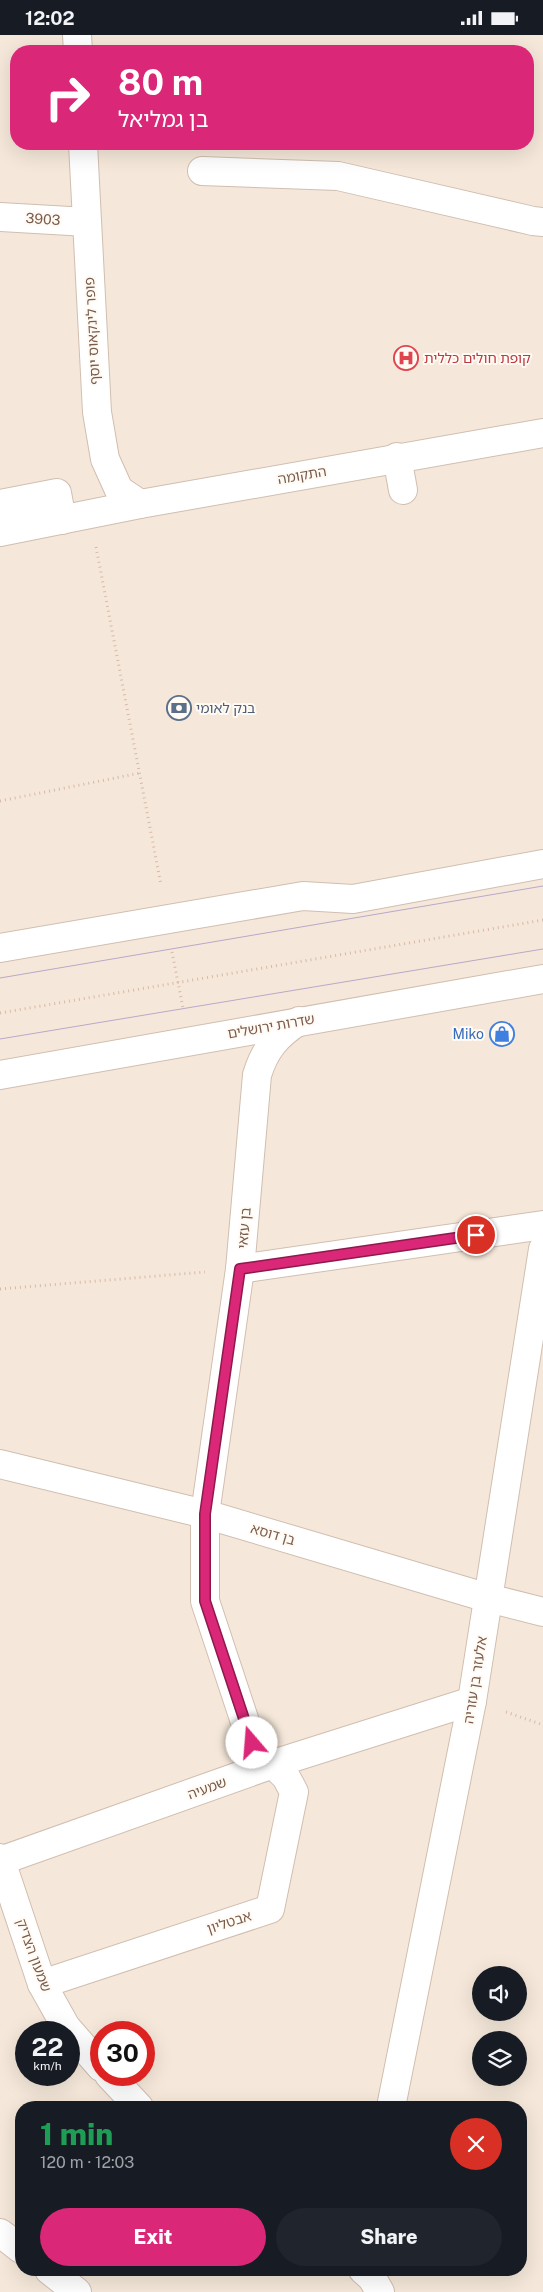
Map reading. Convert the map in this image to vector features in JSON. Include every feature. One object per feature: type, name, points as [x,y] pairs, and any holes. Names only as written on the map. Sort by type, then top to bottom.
[{"type":"street","name":"פופר לינקאוס יוסף","points":[[83,150],[97,412],[105,459],[119,490],[140,504]]},
{"type":"street","points":[[202,171],[338,176],[543,222]]},
{"type":"street","name":"3903","points":[[0,217],[87,222]]},
{"type":"street","name":"התקומה","points":[[0,532],[140,504],[397,457],[543,433]]},
{"type":"street","points":[[397,457],[403,489]]},
{"type":"street","points":[[0,504],[57,493],[62,520]]},
{"type":"street","points":[[0,948],[303,896],[354,899],[543,864]]},
{"type":"street","name":"שדרות ירושלים","points":[[0,1075],[299,1021],[540,981]]},
{"type":"street","name":"בן עזאי","points":[[273,1764],[252,1743],[205,1601],[205,1514],[240,1269],[257,1075],[262,1058],[271,1043],[299,1021]]},
{"type":"street","points":[[240,1269],[543,1225]]},
{"type":"street","name":"אלעזר בן עזריה","points":[[392,2101],[472,1701],[543,1249]]},
{"type":"street","name":"בן דוסא","points":[[0,1464],[205,1514],[543,1612]]},
{"type":"street","name":"שמעיה","points":[[0,1860],[273,1764],[472,1701]]},
{"type":"street","name":"אבטליון","points":[[42,1984],[270,1909],[294,1792],[286,1777],[273,1764]]},
{"type":"street","name":"שמעון הצדיק","points":[[0,1860],[42,1984],[66,2027],[90,2054]]},
{"type":"street","points":[[119,2086],[134,2101]]},
{"type":"street","points":[[49,2276],[78,2292]]},
{"type":"street","points":[[370,2276],[380,2292]]},
{"type":"path","points":[[96,546],[190,1040]]},
{"type":"path","points":[[0,801],[140,773]]},
{"type":"path","points":[[0,1013],[543,920]]},
{"type":"path","points":[[0,1289],[240,1269]]},
{"type":"shaded area","points":[[0,35],[543,35],[543,2292],[0,2292]]},
{"type":"tram line","points":[[0,978],[543,886]]},
{"type":"tram line","points":[[0,1039],[543,949]]},
{"type":"place","name":"קופת חולים כללית","points":[[406,358]]},
{"type":"place","name":"בנק לאומי","points":[[179,708]]},
{"type":"place","name":"Miko","points":[[502,1034]]},
{"type":"route","points":[[252,1743],[205,1601],[205,1514],[240,1269],[476,1235]]}]
